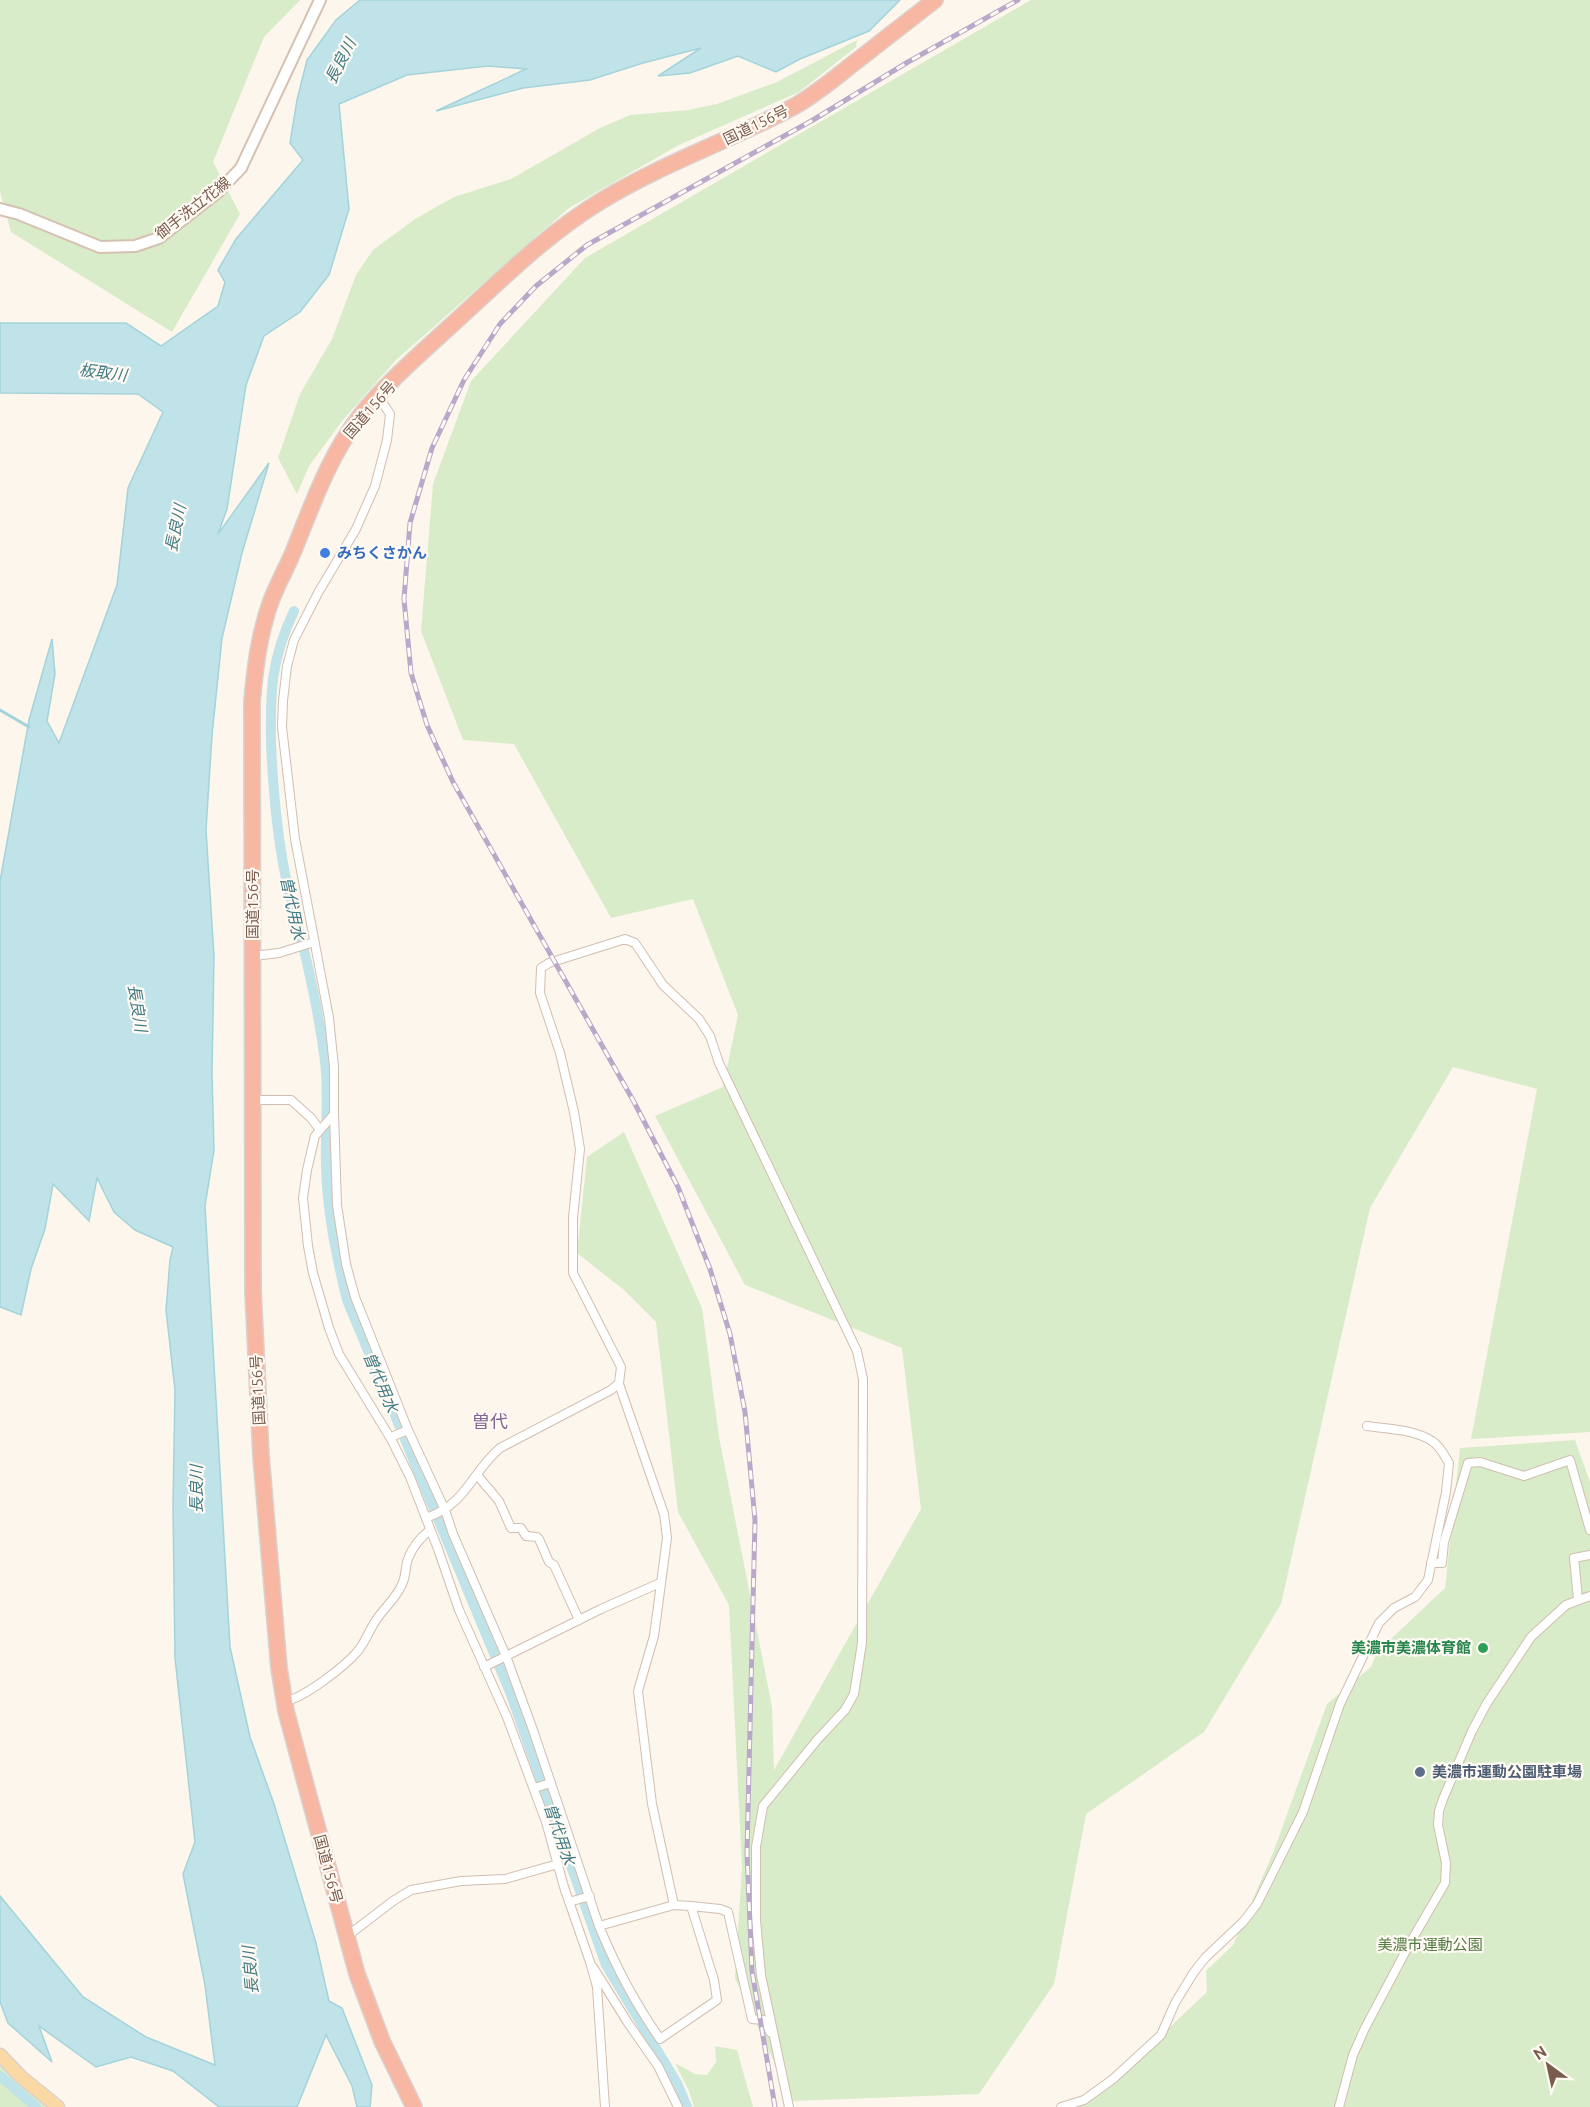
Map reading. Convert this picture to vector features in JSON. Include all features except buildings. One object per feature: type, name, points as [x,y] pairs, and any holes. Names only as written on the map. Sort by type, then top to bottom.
[{"type":"highway","name":"国道156号","points":[[414,2107],[368,2007],[346,1937],[285,1701],[279,1668],[261,1456],[253,1291],[252,702],[260,636],[271,601],[321,481],[342,441],[376,398],[494,286],[571,220],[602,200],[666,167],[797,105],[828,84],[935,0]]},
{"type":"main road","name":"御手洗立花線","points":[[0,209],[19,214],[100,247],[135,246],[159,238],[218,192],[242,168],[320,0]]},
{"type":"main road","points":[[0,2055],[21,2077],[57,2107]]},
{"type":"street","points":[[376,398],[390,414],[387,440],[375,486],[356,529],[294,640],[287,666],[282,727],[287,780],[310,943],[329,1018],[334,1067],[332,1117],[336,1186],[346,1264],[372,1344],[504,1657],[599,1926],[621,1977],[660,2039],[717,2000],[714,1980],[691,1906]]},
{"type":"street","points":[[428,1517],[458,1500],[492,1455],[500,1448],[611,1390],[618,1384],[622,1372],[619,1361],[606,1341],[573,1273],[573,1218],[580,1149],[560,1053],[540,993],[542,968],[549,963],[625,939],[639,948],[663,985],[699,1020],[711,1036],[719,1063],[857,1351],[863,1379],[862,1643],[854,1694],[845,1710],[818,1738],[762,1806],[756,1847],[756,1920],[761,1975],[789,2107]]},
{"type":"street","points":[[253,956],[279,953],[310,943]]},
{"type":"street","points":[[254,1100],[291,1100],[322,1128]]},
{"type":"street","points":[[332,1117],[315,1136],[303,1198],[313,1273],[339,1354],[393,1436],[428,1517],[430,1530],[459,1610],[536,1787],[558,1864],[591,1963],[598,1996],[605,2107]]},
{"type":"street","points":[[618,1384],[664,1514],[667,1538],[654,1636],[638,1691],[652,1804],[674,1905]]},
{"type":"street","points":[[1061,2107],[1084,2100],[1113,2079],[1161,2036],[1175,2003],[1194,1972],[1205,1958],[1243,1922],[1257,1904],[1303,1812],[1340,1704],[1379,1623],[1394,1608],[1415,1597],[1428,1580],[1446,1492],[1449,1463],[1432,1441],[1417,1434],[1367,1426]]},
{"type":"street","points":[[393,1436],[407,1431]]},
{"type":"street","points":[[1431,1563],[1442,1563],[1444,1542],[1468,1463],[1480,1462],[1524,1476],[1570,1460],[1590,1530]]},
{"type":"street","points":[[477,1475],[499,1502],[511,1528],[521,1528],[526,1536],[539,1539],[549,1562],[554,1565],[579,1620]]},
{"type":"street","points":[[285,1701],[290,1701],[336,1671],[358,1651],[378,1617],[395,1597],[403,1582],[408,1559],[414,1548],[430,1530]]},
{"type":"street","points":[[1578,1599],[1574,1558],[1590,1555]]},
{"type":"street","points":[[484,1667],[660,1583]]},
{"type":"street","points":[[1339,2107],[1353,2055],[1365,2028],[1444,1882],[1446,1863],[1438,1825],[1439,1811],[1472,1731],[1487,1703],[1532,1637],[1566,1605],[1590,1596]]},
{"type":"street","points":[[536,1787],[550,1784]]},
{"type":"street","points":[[346,1937],[411,1890],[461,1881],[505,1879],[558,1864]]},
{"type":"street","points":[[572,1901],[587,1896]]},
{"type":"street","points":[[599,1926],[674,1905],[720,1909],[728,1912],[752,2019],[764,2020],[775,2040]]},
{"type":"street","points":[[591,1963],[658,2066],[678,2107]]},
{"type":"green space","points":[[0,0],[300,0],[264,37],[213,162],[240,214],[172,332],[11,232],[0,192]]},
{"type":"green space","points":[[1031,0],[1590,0],[1590,1432],[1471,1439],[1537,1089],[1453,1067],[1370,1208],[1281,1604],[1204,1732],[1086,1814],[1054,1984],[979,2094],[792,2101],[735,1978],[742,1867],[729,1605],[678,1512],[656,1322],[624,1290],[577,1253],[587,1157],[624,1132],[702,1308],[719,1437],[772,1707],[774,1770],[921,1509],[902,1348],[745,1285],[655,1116],[723,1087],[738,1015],[693,899],[611,918],[514,744],[463,740],[421,631],[433,484],[471,381],[585,258]]},
{"type":"green space","points":[[857,40],[856,47],[799,92],[679,145],[569,208],[396,360],[342,421],[309,466],[297,494],[278,458],[300,394],[332,339],[356,275],[373,250],[415,219],[454,197],[511,179],[600,128],[630,115],[688,110],[717,104],[777,82]]},
{"type":"green space","name":"美濃市運動公園","points":[[1575,1440],[1590,1482],[1590,2107],[1071,2107],[1119,2075],[1207,1992],[1206,1971],[1233,1945],[1273,1853],[1327,1704],[1371,1667],[1377,1652],[1445,1588],[1460,1448]]},
{"type":"green space","points":[[715,2046],[737,2050],[753,2107],[694,2107],[675,2063],[695,2074],[707,2075],[716,2062]]},
{"type":"green space","points":[[0,2065],[47,2107],[0,2107]]},
{"type":"water","points":[[360,0],[900,0],[869,31],[800,59],[776,72],[738,56],[690,73],[658,76],[701,48],[590,80],[523,88],[436,111],[526,69],[488,66],[407,75],[339,104],[349,209],[329,275],[300,312],[264,336],[246,385],[227,509],[218,534],[269,463],[242,553],[222,638],[212,735],[206,830],[214,956],[212,1073],[214,1150],[205,1206],[230,1647],[250,1737],[274,1804],[316,1943],[329,2001],[342,2008],[372,2085],[370,2107],[357,2107],[352,2086],[326,2035],[297,2107],[219,2107],[173,2071],[131,2057],[96,2067],[39,2026],[52,2062],[8,2023],[0,2002],[0,1896],[83,1997],[146,2037],[215,2065],[205,1985],[183,1874],[195,1842],[175,1658],[173,1506],[175,1390],[166,1310],[173,1247],[135,1230],[114,1212],[97,1178],[89,1221],[53,1184],[45,1229],[31,1269],[21,1315],[0,1307],[0,881],[29,720],[52,639],[55,674],[47,721],[59,743],[117,585],[128,488],[163,412],[138,394],[0,393],[0,323],[126,323],[161,346],[218,306],[225,282],[218,270],[236,239],[303,160],[290,143],[307,60],[336,20]]},
{"type":"waterway","name":"曽代用水","points":[[294,611],[276,660],[272,691],[273,778],[278,831],[289,894],[311,979],[323,1049],[327,1087],[328,1199],[347,1300],[510,1692],[606,1965],[677,2083],[687,2107]]},
{"type":"waterway","points":[[0,710],[29,727]]},
{"type":"waterway","points":[[0,2076],[36,2107]]},
{"type":"railway","points":[[775,2107],[752,1971],[747,1853],[755,1520],[745,1412],[730,1334],[710,1269],[678,1187],[634,1102],[453,782],[427,725],[411,673],[404,599],[410,523],[432,448],[464,380],[500,324],[536,286],[587,245],[813,120],[908,62],[1018,0]]},
{"type":"place","name":"みちくさかん","points":[[325,553]]},
{"type":"place","name":"美濃市美濃体育館","points":[[1483,1648]]},
{"type":"place","name":"美濃市運動公園駐車場","points":[[1420,1772]]},
{"type":"district","name":"曽代","points":[[490,1422]]},
{"type":"water label","name":"長良川","points":[[340,61]]},
{"type":"water label","name":"板取川","points":[[103,372]]},
{"type":"water label","name":"長良川","points":[[175,528]]},
{"type":"water label","name":"長良川","points":[[138,1008]]},
{"type":"water label","name":"長良川","points":[[196,1489]]},
{"type":"water label","name":"長良川","points":[[250,1970]]}]
